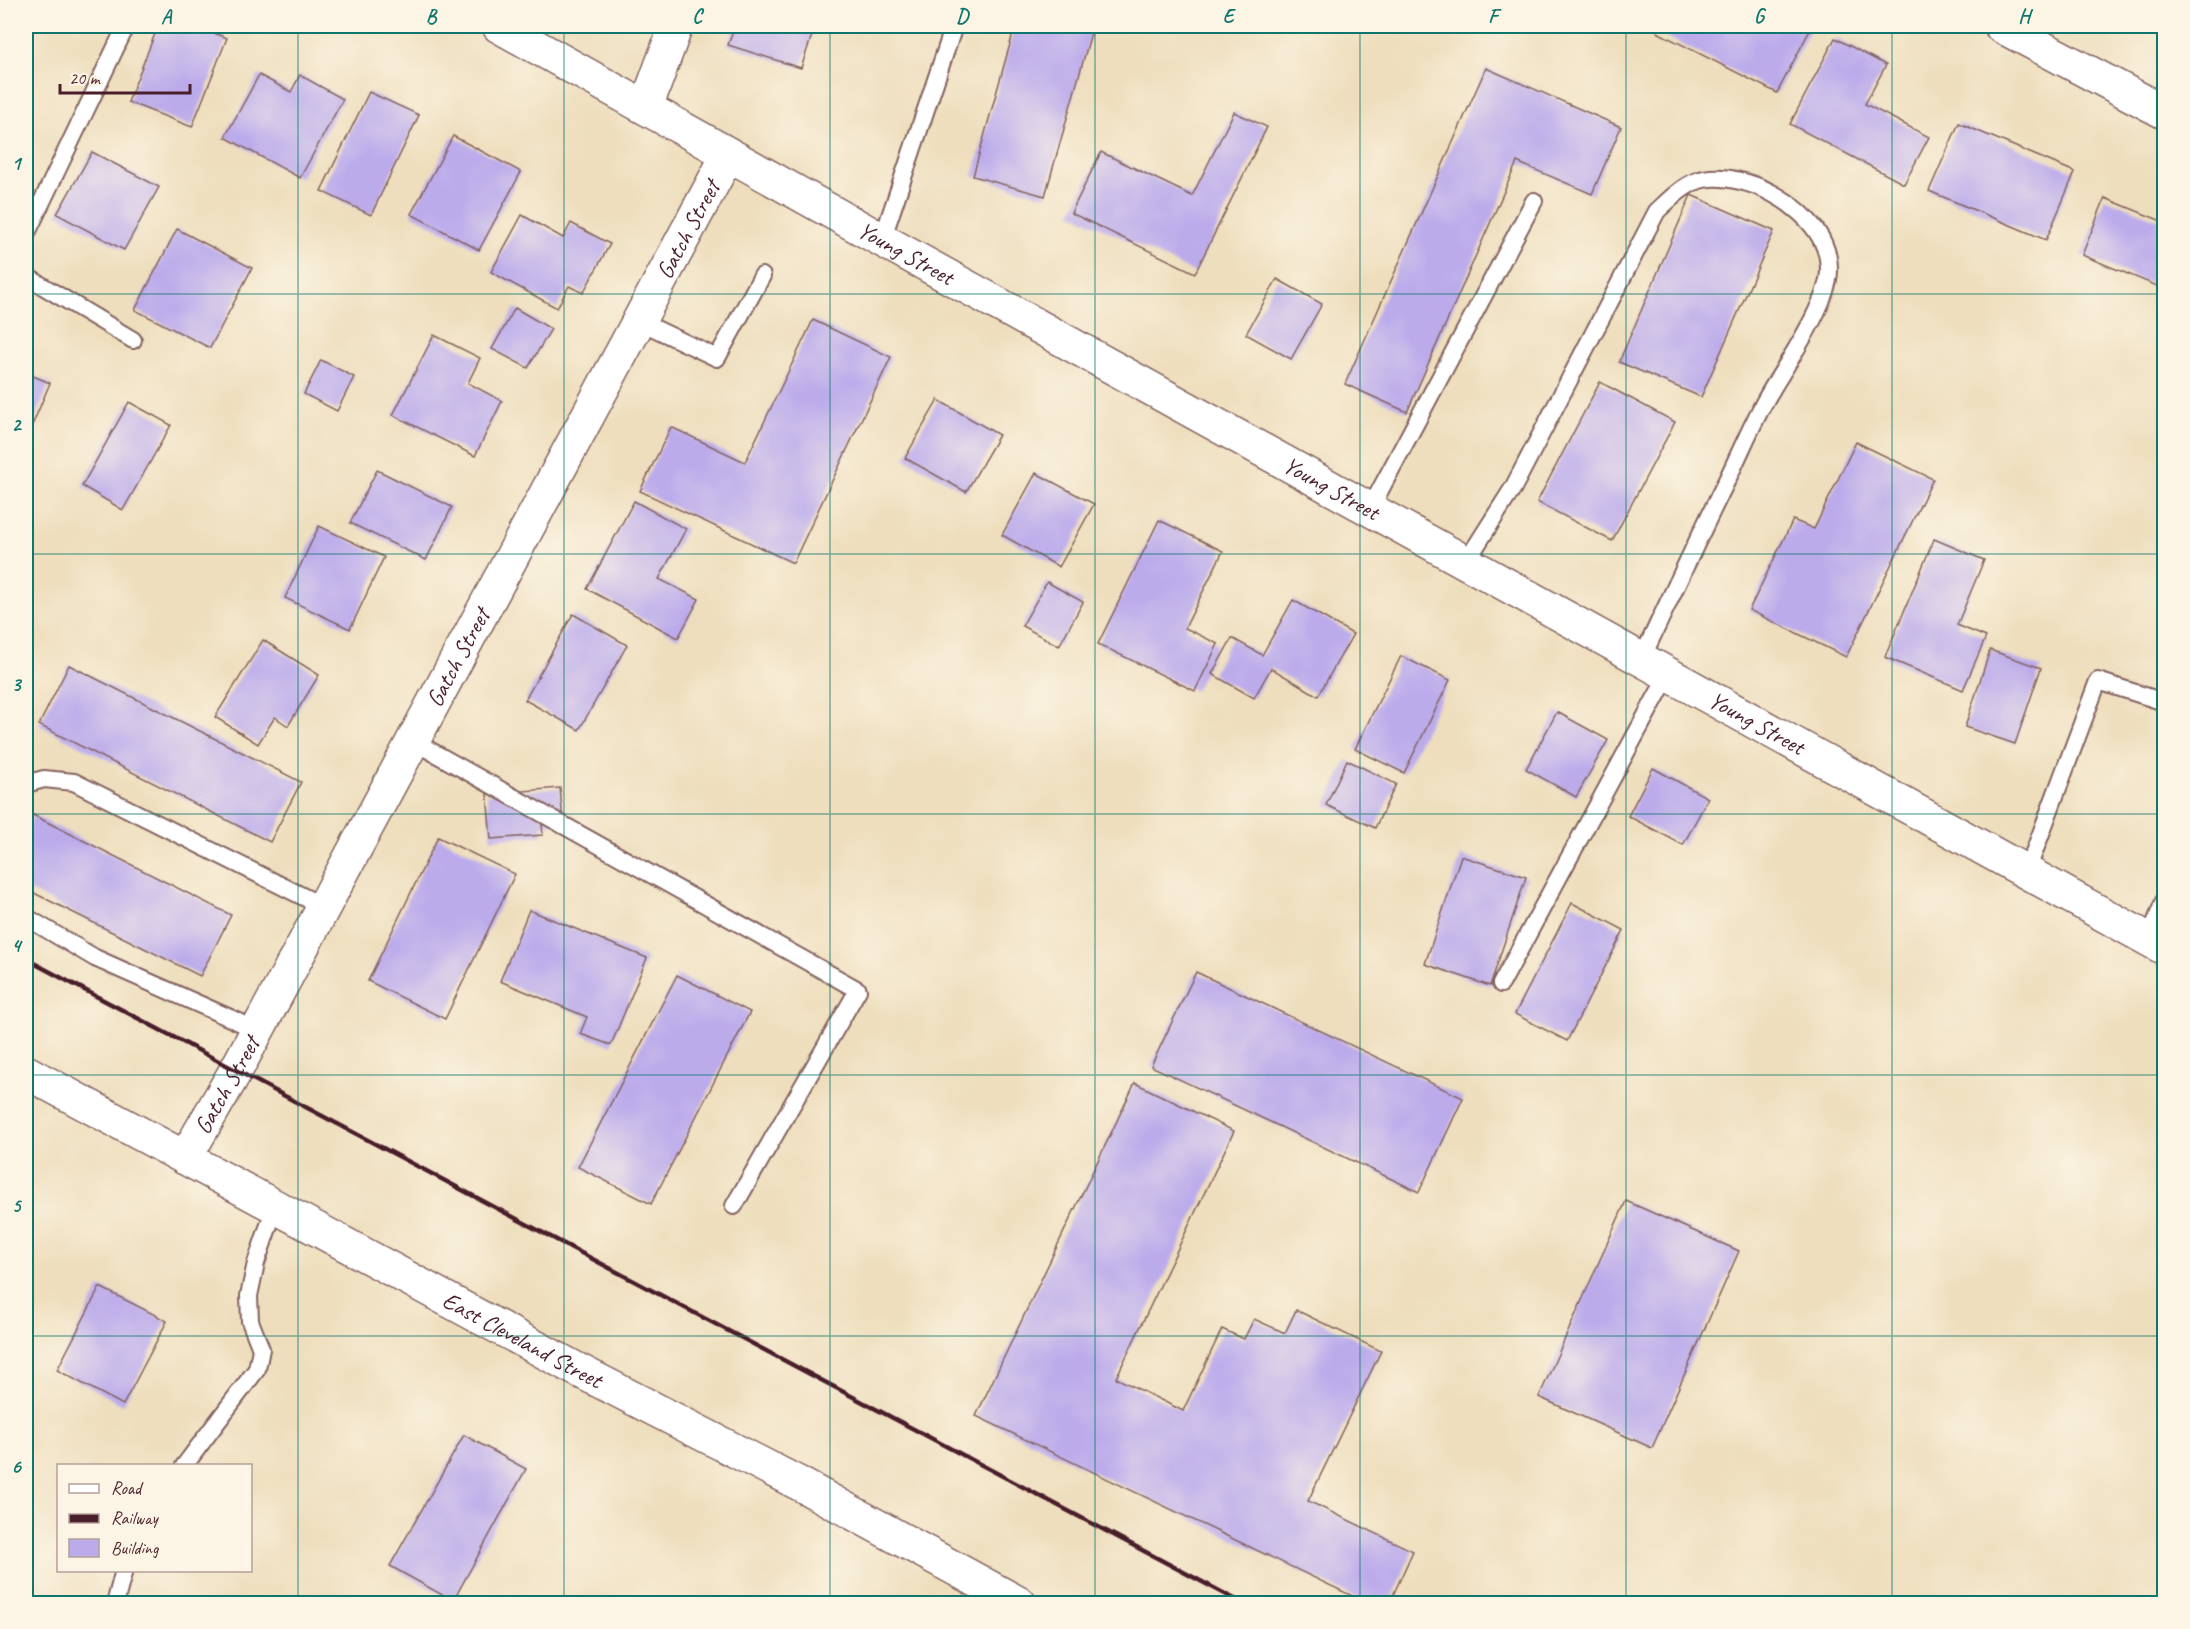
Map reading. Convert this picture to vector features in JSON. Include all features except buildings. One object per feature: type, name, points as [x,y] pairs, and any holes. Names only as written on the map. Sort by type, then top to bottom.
[{"type":"street","name":"Young Street","points":[[499,26],[728,155],[2157,943]]},
{"type":"street","points":[[646,107],[676,26]]},
{"type":"street","points":[[2001,26],[2164,112]]},
{"type":"street","name":"Gatch Street","points":[[185,1158],[324,907],[728,155]]},
{"type":"street","name":"East Cleveland Street","points":[[26,1072],[576,1369],[798,1483],[1020,1604]]},
{"type":"lane","points":[[26,235],[126,26]]},
{"type":"lane","points":[[882,240],[952,32]]},
{"type":"lane","points":[[1466,562],[1513,488],[1657,211],[1681,188],[1699,179],[1720,177],[1742,181],[1776,195],[1812,224],[1822,243],[1829,270],[1826,291],[1816,314],[1765,402],[1655,665],[1500,984]]},
{"type":"lane","points":[[1370,509],[1534,201]]},
{"type":"lane","points":[[26,276],[133,340]]},
{"type":"lane","points":[[639,321],[717,358],[762,276]]},
{"type":"lane","points":[[2027,871],[2098,681],[2164,702]]},
{"type":"lane","points":[[413,741],[858,990],[734,1206]]},
{"type":"lane","points":[[26,784],[44,779],[74,782],[324,907]]},
{"type":"lane","points":[[2157,943],[2164,901]]},
{"type":"lane","points":[[26,918],[95,958],[257,1030]]},
{"type":"lane","points":[[185,1464],[257,1369],[261,1349],[250,1321],[249,1296],[256,1263],[275,1207]]},
{"type":"lane","points":[[115,1604],[123,1572]]},
{"type":"railway","points":[[26,959],[1244,1604]]}]
